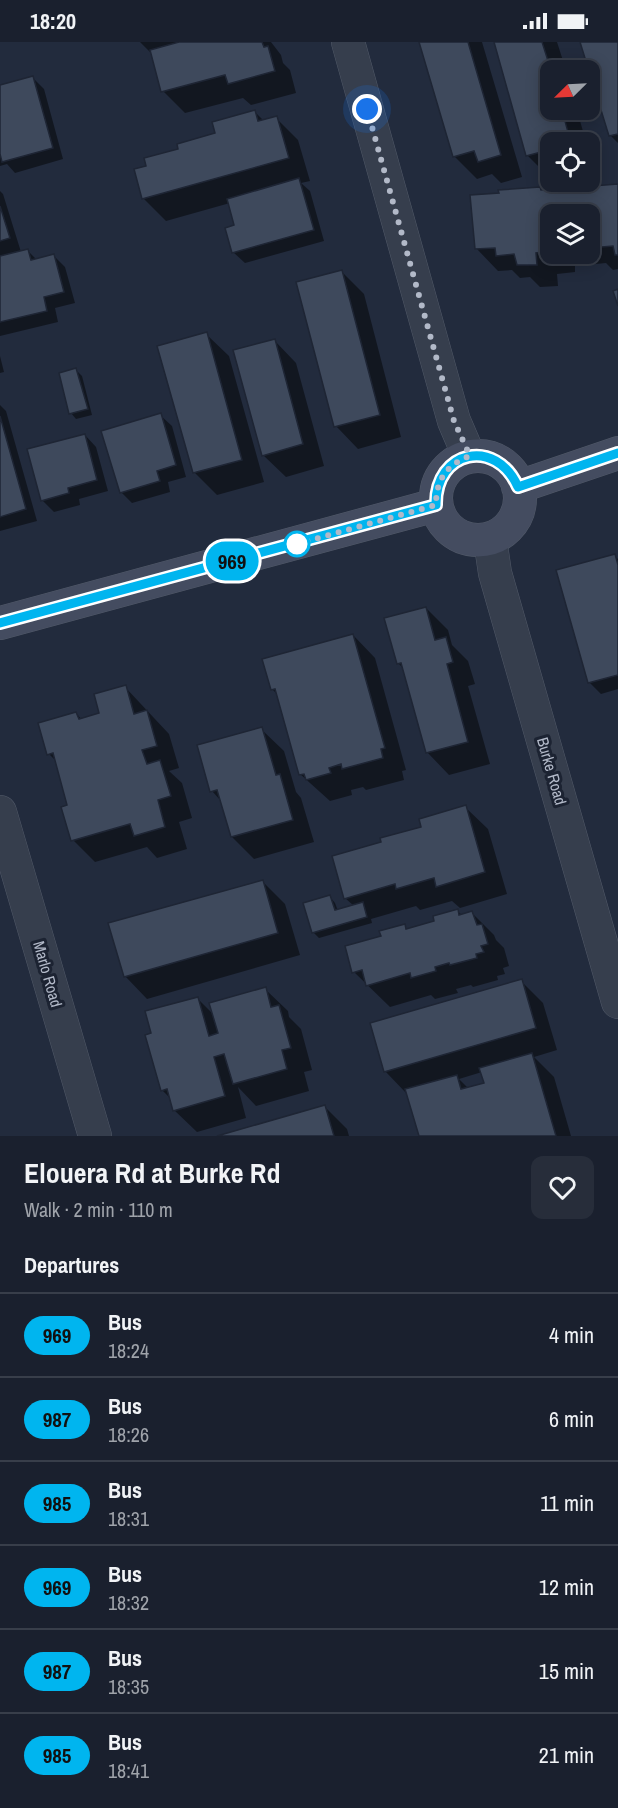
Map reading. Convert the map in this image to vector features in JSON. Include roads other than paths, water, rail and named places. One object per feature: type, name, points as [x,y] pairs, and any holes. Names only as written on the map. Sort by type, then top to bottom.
[{"type":"street","points":[[348,42],[454,421],[470,456]]},
{"type":"street","points":[[518,487],[618,453]]},
{"type":"street","points":[[470,456],[494,459],[505,466],[513,475],[518,487],[520,500],[518,513],[511,525],[501,534],[490,539],[475,541],[461,538],[449,530],[436,505],[436,492],[440,479],[447,469],[470,456]]},
{"type":"street","points":[[0,623],[436,505]]},
{"type":"street","name":"Burke Road","points":[[490,539],[495,573],[616,991]]},
{"type":"street","name":"Marlo Road","points":[[0,812],[95,1136]]}]
